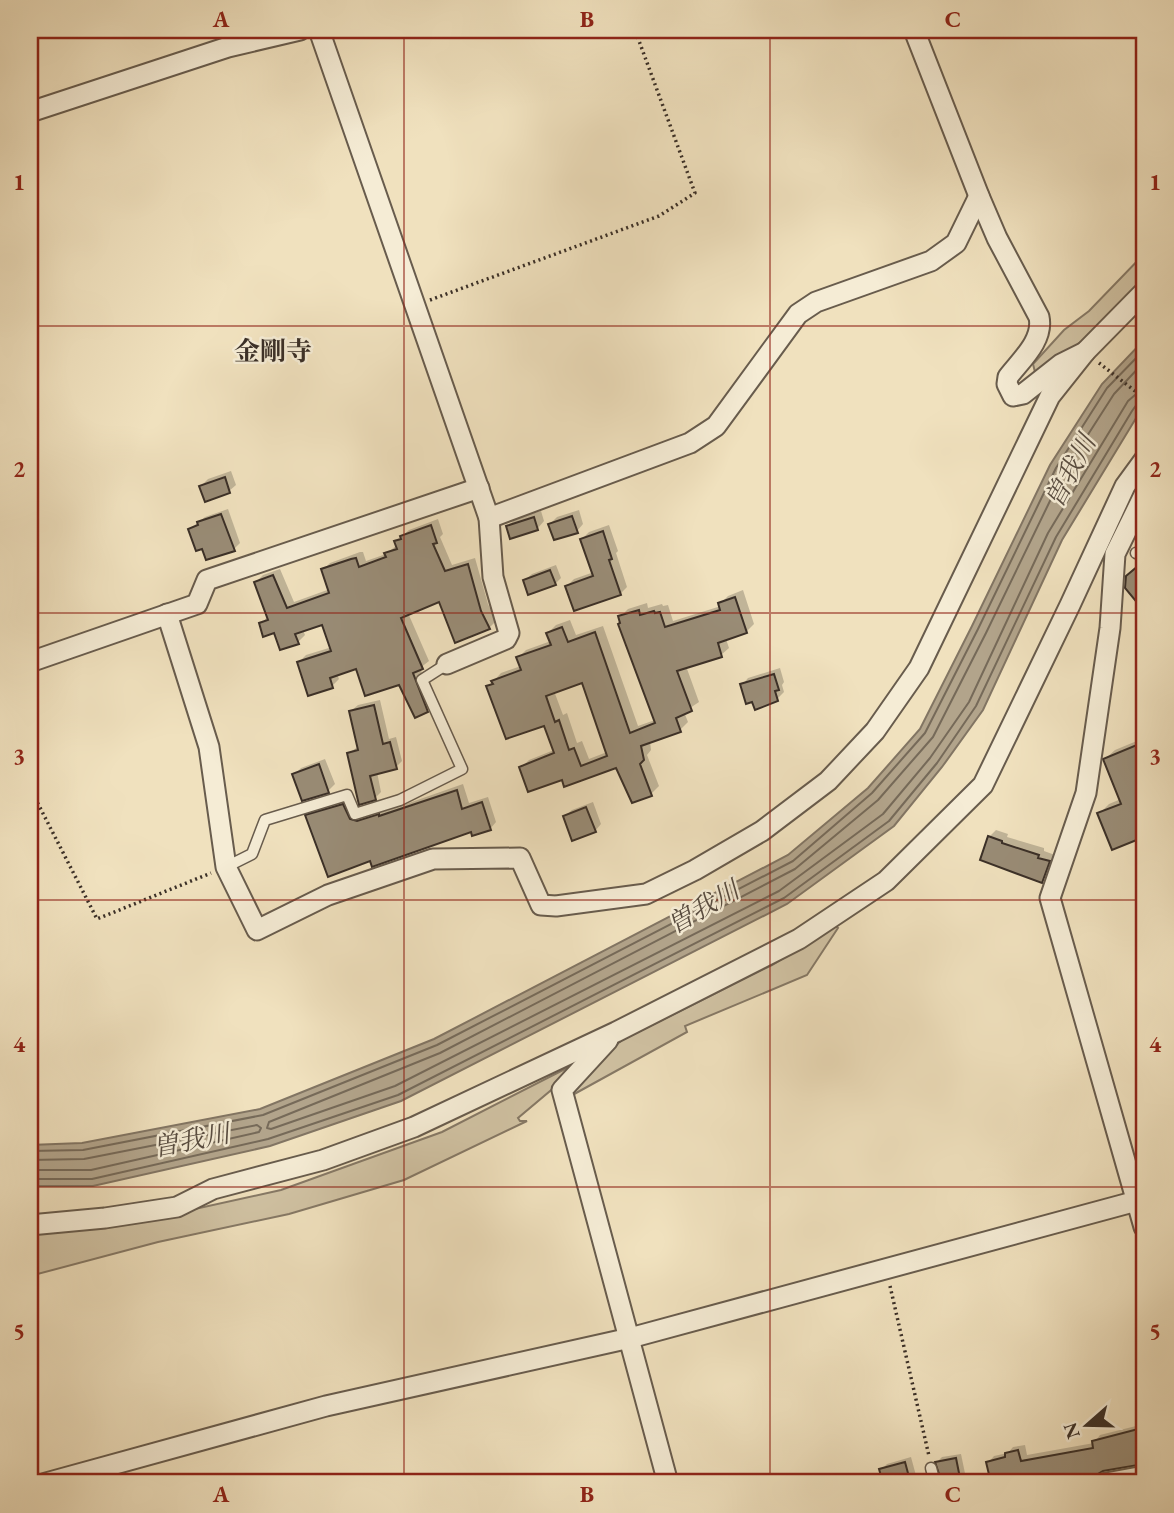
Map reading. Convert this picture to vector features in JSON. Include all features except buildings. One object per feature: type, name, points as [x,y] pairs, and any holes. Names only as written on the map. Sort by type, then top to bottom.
[{"type":"street","points":[[30,112],[228,47],[300,30]]},
{"type":"street","points":[[319,30],[489,518],[494,577],[509,633],[506,639],[447,664]]},
{"type":"street","points":[[914,30],[997,238],[1039,317],[1039,336],[1008,377],[1007,384],[1013,396],[1023,394],[1061,364],[1089,355]]},
{"type":"street","points":[[489,518],[690,443],[716,426],[798,314],[816,302],[931,261],[956,243],[979,196]]},
{"type":"street","points":[[167,614],[209,747],[226,867],[257,930],[328,895],[433,859],[520,858],[541,905],[556,906],[646,894],[695,870],[762,831],[837,771],[875,731],[919,668],[1050,396],[1144,292]]},
{"type":"street","points":[[30,1225],[177,1207],[213,1189],[323,1160],[414,1127],[616,1032],[799,939],[887,881],[983,785],[1125,486],[1144,460]]},
{"type":"street","points":[[30,662],[197,604],[207,580],[479,488]]},
{"type":"street","points":[[1144,495],[1115,554],[1110,628],[1086,793],[1050,898],[1141,1201],[1144,1227]]},
{"type":"street","points":[[1070,605],[1115,554],[1144,515]]},
{"type":"street","points":[[616,1032],[562,1090],[668,1483]]},
{"type":"street","points":[[46,1483],[326,1406],[629,1338],[1141,1201]]},
{"type":"street","points":[[1106,1483],[1144,1476]]},
{"type":"lane","points":[[226,867],[252,854],[265,820],[347,795],[355,814],[400,800],[462,769],[422,680],[447,664]]},
{"type":"lane","points":[[931,1468],[935,1483]]},
{"type":"path","points":[[415,306],[659,216],[695,193],[635,30]]},
{"type":"path","points":[[1089,355],[1144,398]]},
{"type":"path","points":[[30,788],[97,919],[226,867]]},
{"type":"path","points":[[886,1269],[931,1468]]},
{"type":"shaded area","points":[[1144,254],[1144,284],[1076,348],[1036,376],[1033,364],[1064,330],[1089,311]]},
{"type":"shaded area","points":[[836,926],[838,928],[807,975],[685,1026],[687,1032],[567,1098],[592,1064],[622,1040],[772,965]]},
{"type":"shaded area","points":[[567,1068],[571,1071],[569,1075],[518,1118],[520,1121],[527,1121],[404,1180],[289,1214],[158,1242],[30,1276],[30,1234],[145,1220],[281,1190],[442,1132]]},
{"type":"water","name":"曽我川","points":[[1144,340],[1144,405],[1062,540],[983,710],[942,767],[894,826],[787,904],[401,1101],[270,1146],[93,1186],[30,1186],[30,1145],[82,1143],[260,1109],[434,1039],[788,855],[868,788],[920,729],[1050,465],[1102,384]]},
{"type":"district","name":"金剛寺","points":[[273,351]]}]
